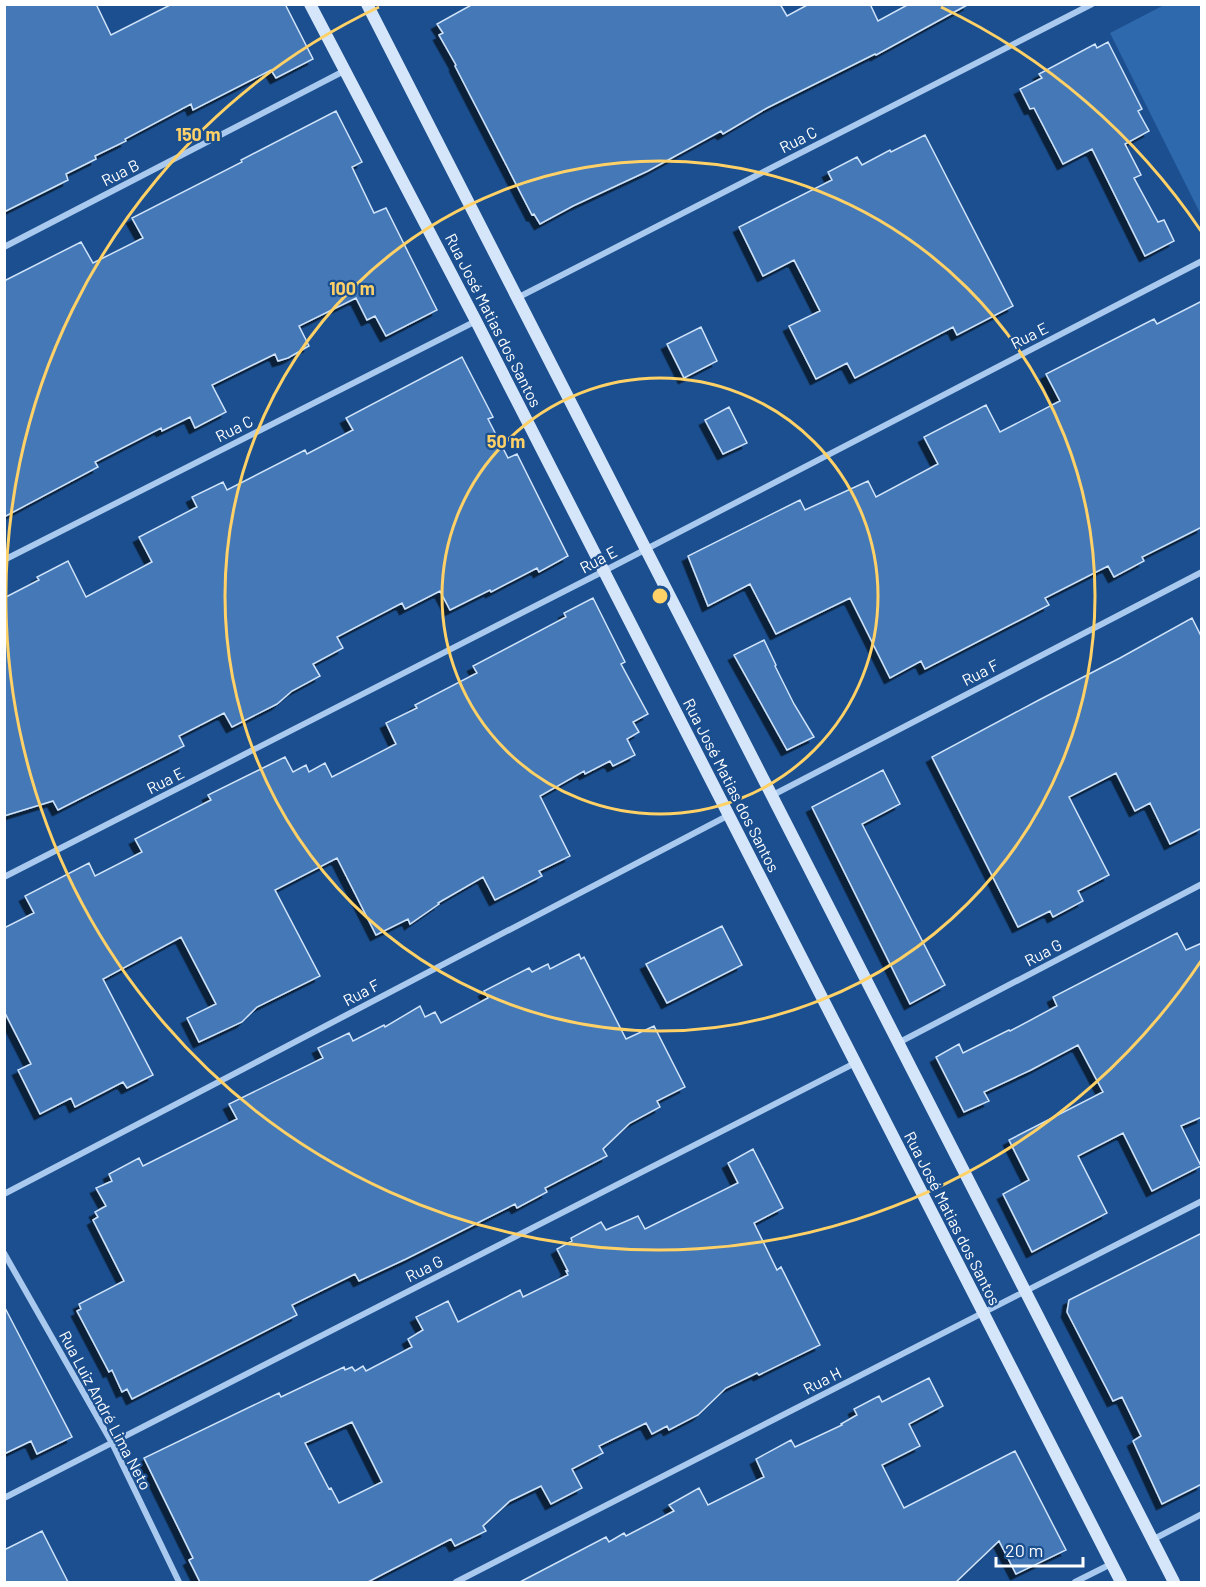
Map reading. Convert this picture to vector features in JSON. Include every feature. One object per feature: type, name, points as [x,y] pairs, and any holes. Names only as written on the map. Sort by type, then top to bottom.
[{"type":"main road","name":"Rua José Matias dos Santos","points":[[310,4],[476,321],[1121,1582]]},
{"type":"main road","name":"Rua José Matias dos Santos","points":[[367,4],[1174,1582]]},
{"type":"street","name":"Rua C","points":[[517,298],[1092,4]]},
{"type":"street","name":"Rua B","points":[[4,247],[344,71]]},
{"type":"street","name":"Rua E","points":[[4,877],[604,571],[1202,261]]},
{"type":"street","name":"Rua C","points":[[4,560],[476,321]]},
{"type":"street","name":"Rua F","points":[[771,796],[1202,572]]},
{"type":"street","name":"Rua F","points":[[4,1194],[729,815]]},
{"type":"street","name":"Rua G","points":[[898,1043],[1202,884]]},
{"type":"street","name":"Rua G","points":[[4,1498],[855,1063]]},
{"type":"street","name":"Rua H","points":[[456,1582],[1202,1201]]},
{"type":"street","name":"Rua Luiz André Lima Neto","points":[[4,1253],[112,1443],[179,1582]]},
{"type":"street","points":[[1152,1540],[1202,1514]]},
{"type":"street","points":[[1075,1582],[1112,1564]]},
{"type":"shaded area","points":[[1164,5],[1201,5],[1201,215],[1110,33]]},
{"type":"building","points":[[4,4],[96,4],[111,35],[172,4],[285,4],[313,59],[276,78],[271,70],[193,110],[191,104],[95,156],[96,159],[66,174],[68,180],[4,212]]},
{"type":"building","points":[[473,4],[780,4],[787,16],[809,4],[870,4],[878,21],[909,4],[969,4],[876,55],[767,108],[723,134],[721,131],[648,171],[540,224],[534,214],[532,215],[439,35],[443,33],[437,24]]},
{"type":"building","points":[[1108,42],[1142,109],[1138,111],[1149,131],[1125,144],[1141,175],[1134,178],[1158,222],[1164,220],[1174,241],[1145,256],[1092,149],[1063,164],[1034,108],[1030,109],[1020,89],[1042,78],[1039,74],[1095,44],[1097,48]]},
{"type":"building","points":[[336,111],[362,162],[352,167],[374,213],[386,208],[437,310],[386,336],[375,316],[367,320],[356,298],[299,326],[309,346],[278,361],[275,354],[212,385],[226,412],[195,428],[190,417],[162,431],[161,428],[95,462],[98,467],[4,517],[4,281],[81,242],[93,263],[143,238],[132,218]]},
{"type":"building","points":[[925,135],[1013,306],[957,335],[953,327],[855,378],[847,363],[816,379],[789,326],[820,311],[794,260],[763,276],[739,227],[832,180],[828,172],[857,157],[862,165]]},
{"type":"building","points":[[1202,301],[1202,527],[1142,557],[1144,561],[1114,577],[1108,566],[1045,598],[1049,605],[925,669],[921,661],[890,678],[850,598],[776,634],[750,584],[708,606],[688,556],[800,500],[805,510],[868,481],[876,497],[938,464],[924,437],[986,405],[1000,432],[1060,401],[1046,374],[1154,319],[1157,324]]},
{"type":"building","points":[[701,327],[717,361],[684,378],[667,344]]},
{"type":"building","points":[[462,357],[493,417],[488,419],[508,458],[517,454],[568,556],[539,572],[537,568],[450,610],[440,591],[405,609],[402,603],[337,637],[343,648],[313,664],[320,676],[292,691],[277,704],[232,727],[224,713],[179,736],[184,746],[58,810],[53,801],[4,816],[4,598],[39,580],[37,577],[68,561],[86,597],[152,562],[139,537],[197,507],[192,497],[223,482],[227,490],[305,450],[307,454],[353,430],[346,418]]},
{"type":"building","points":[[729,407],[747,443],[723,454],[705,420]]},
{"type":"building","points":[[593,598],[625,662],[621,664],[648,714],[633,722],[639,732],[627,739],[635,755],[613,766],[610,761],[585,774],[584,771],[540,796],[570,856],[539,871],[542,876],[495,900],[483,877],[438,903],[410,924],[408,919],[376,935],[337,858],[275,890],[320,976],[257,1007],[242,1022],[199,1042],[187,1018],[216,1004],[181,937],[103,979],[153,1075],[127,1088],[123,1082],[75,1107],[71,1098],[40,1114],[18,1070],[31,1064],[4,1011],[4,928],[34,913],[25,896],[89,863],[95,876],[142,852],[135,839],[211,800],[208,795],[285,757],[293,772],[306,765],[309,772],[325,763],[332,777],[396,744],[386,723],[417,708],[415,705],[477,673],[473,666],[566,617],[564,613]]},
{"type":"building","points":[[1192,618],[1202,638],[1202,828],[1170,844],[1150,803],[1135,811],[1116,773],[1069,797],[1109,875],[1078,891],[1083,901],[1053,917],[1050,911],[1018,927],[932,757]]},
{"type":"building","points":[[764,640],[794,704],[814,737],[787,750],[734,655]]},
{"type":"building","points":[[883,770],[900,804],[862,824],[945,985],[910,1004],[812,807]]},
{"type":"building","points":[[722,926],[742,965],[667,1003],[646,964]]},
{"type":"building","points":[[1177,933],[1186,950],[1202,943],[1202,1117],[1181,1126],[1201,1166],[1152,1191],[1123,1133],[1078,1156],[1107,1213],[1032,1252],[1003,1194],[1029,1180],[1009,1140],[1103,1092],[1078,1045],[984,1092],[989,1101],[964,1112],[936,1057],[959,1044],[963,1053],[1010,1031],[1057,1006],[1053,997]]},
{"type":"building","points":[[579,954],[581,959],[584,957],[626,1039],[654,1026],[685,1087],[657,1101],[660,1107],[630,1123],[603,1149],[607,1156],[545,1188],[547,1192],[517,1208],[515,1204],[359,1281],[355,1274],[292,1305],[297,1315],[132,1399],[127,1389],[122,1392],[112,1370],[109,1372],[77,1311],[81,1309],[79,1304],[124,1281],[93,1220],[98,1217],[95,1212],[106,1206],[96,1188],[112,1181],[109,1174],[139,1158],[143,1166],[237,1119],[229,1104],[323,1058],[318,1048],[349,1033],[353,1041],[384,1025],[385,1027],[420,1006],[425,1017],[435,1012],[441,1023],[488,998],[484,991],[529,968],[532,972],[548,964],[550,969]]},
{"type":"building","points":[[753,1149],[783,1208],[754,1223],[777,1270],[781,1267],[820,1345],[759,1375],[757,1373],[726,1388],[698,1415],[669,1430],[667,1426],[652,1434],[646,1423],[599,1446],[603,1453],[572,1469],[582,1488],[551,1504],[541,1486],[510,1501],[483,1526],[486,1531],[455,1546],[451,1539],[368,1582],[200,1582],[189,1560],[193,1558],[144,1458],[279,1393],[281,1397],[344,1367],[345,1370],[352,1367],[355,1371],[363,1366],[366,1371],[412,1347],[408,1339],[423,1330],[416,1317],[448,1301],[458,1322],[520,1290],[523,1297],[568,1275],[557,1249],[572,1241],[571,1238],[601,1222],[606,1230],[638,1216],[645,1229],[738,1183],[728,1163]],"holes":[[[352,1422],[382,1482],[339,1503],[305,1443]]]},
{"type":"building","points":[[1202,1233],[1202,1484],[1162,1504],[1133,1441],[1141,1436],[1122,1397],[1113,1401],[1067,1312],[1069,1300]]},
{"type":"building","points":[[4,1306],[72,1437],[37,1454],[31,1441],[4,1454]]},
{"type":"building","points":[[929,1378],[943,1406],[909,1424],[920,1446],[882,1465],[904,1508],[1015,1451],[1066,1550],[1016,1574],[999,1541],[956,1582],[520,1582],[606,1537],[609,1542],[624,1533],[626,1536],[674,1511],[669,1505],[699,1488],[708,1505],[764,1477],[756,1459],[791,1440],[795,1447],[842,1425],[857,1415],[854,1409],[879,1396],[882,1402]]},
{"type":"building","points":[[42,1531],[68,1582],[4,1582],[4,1550]]}]
